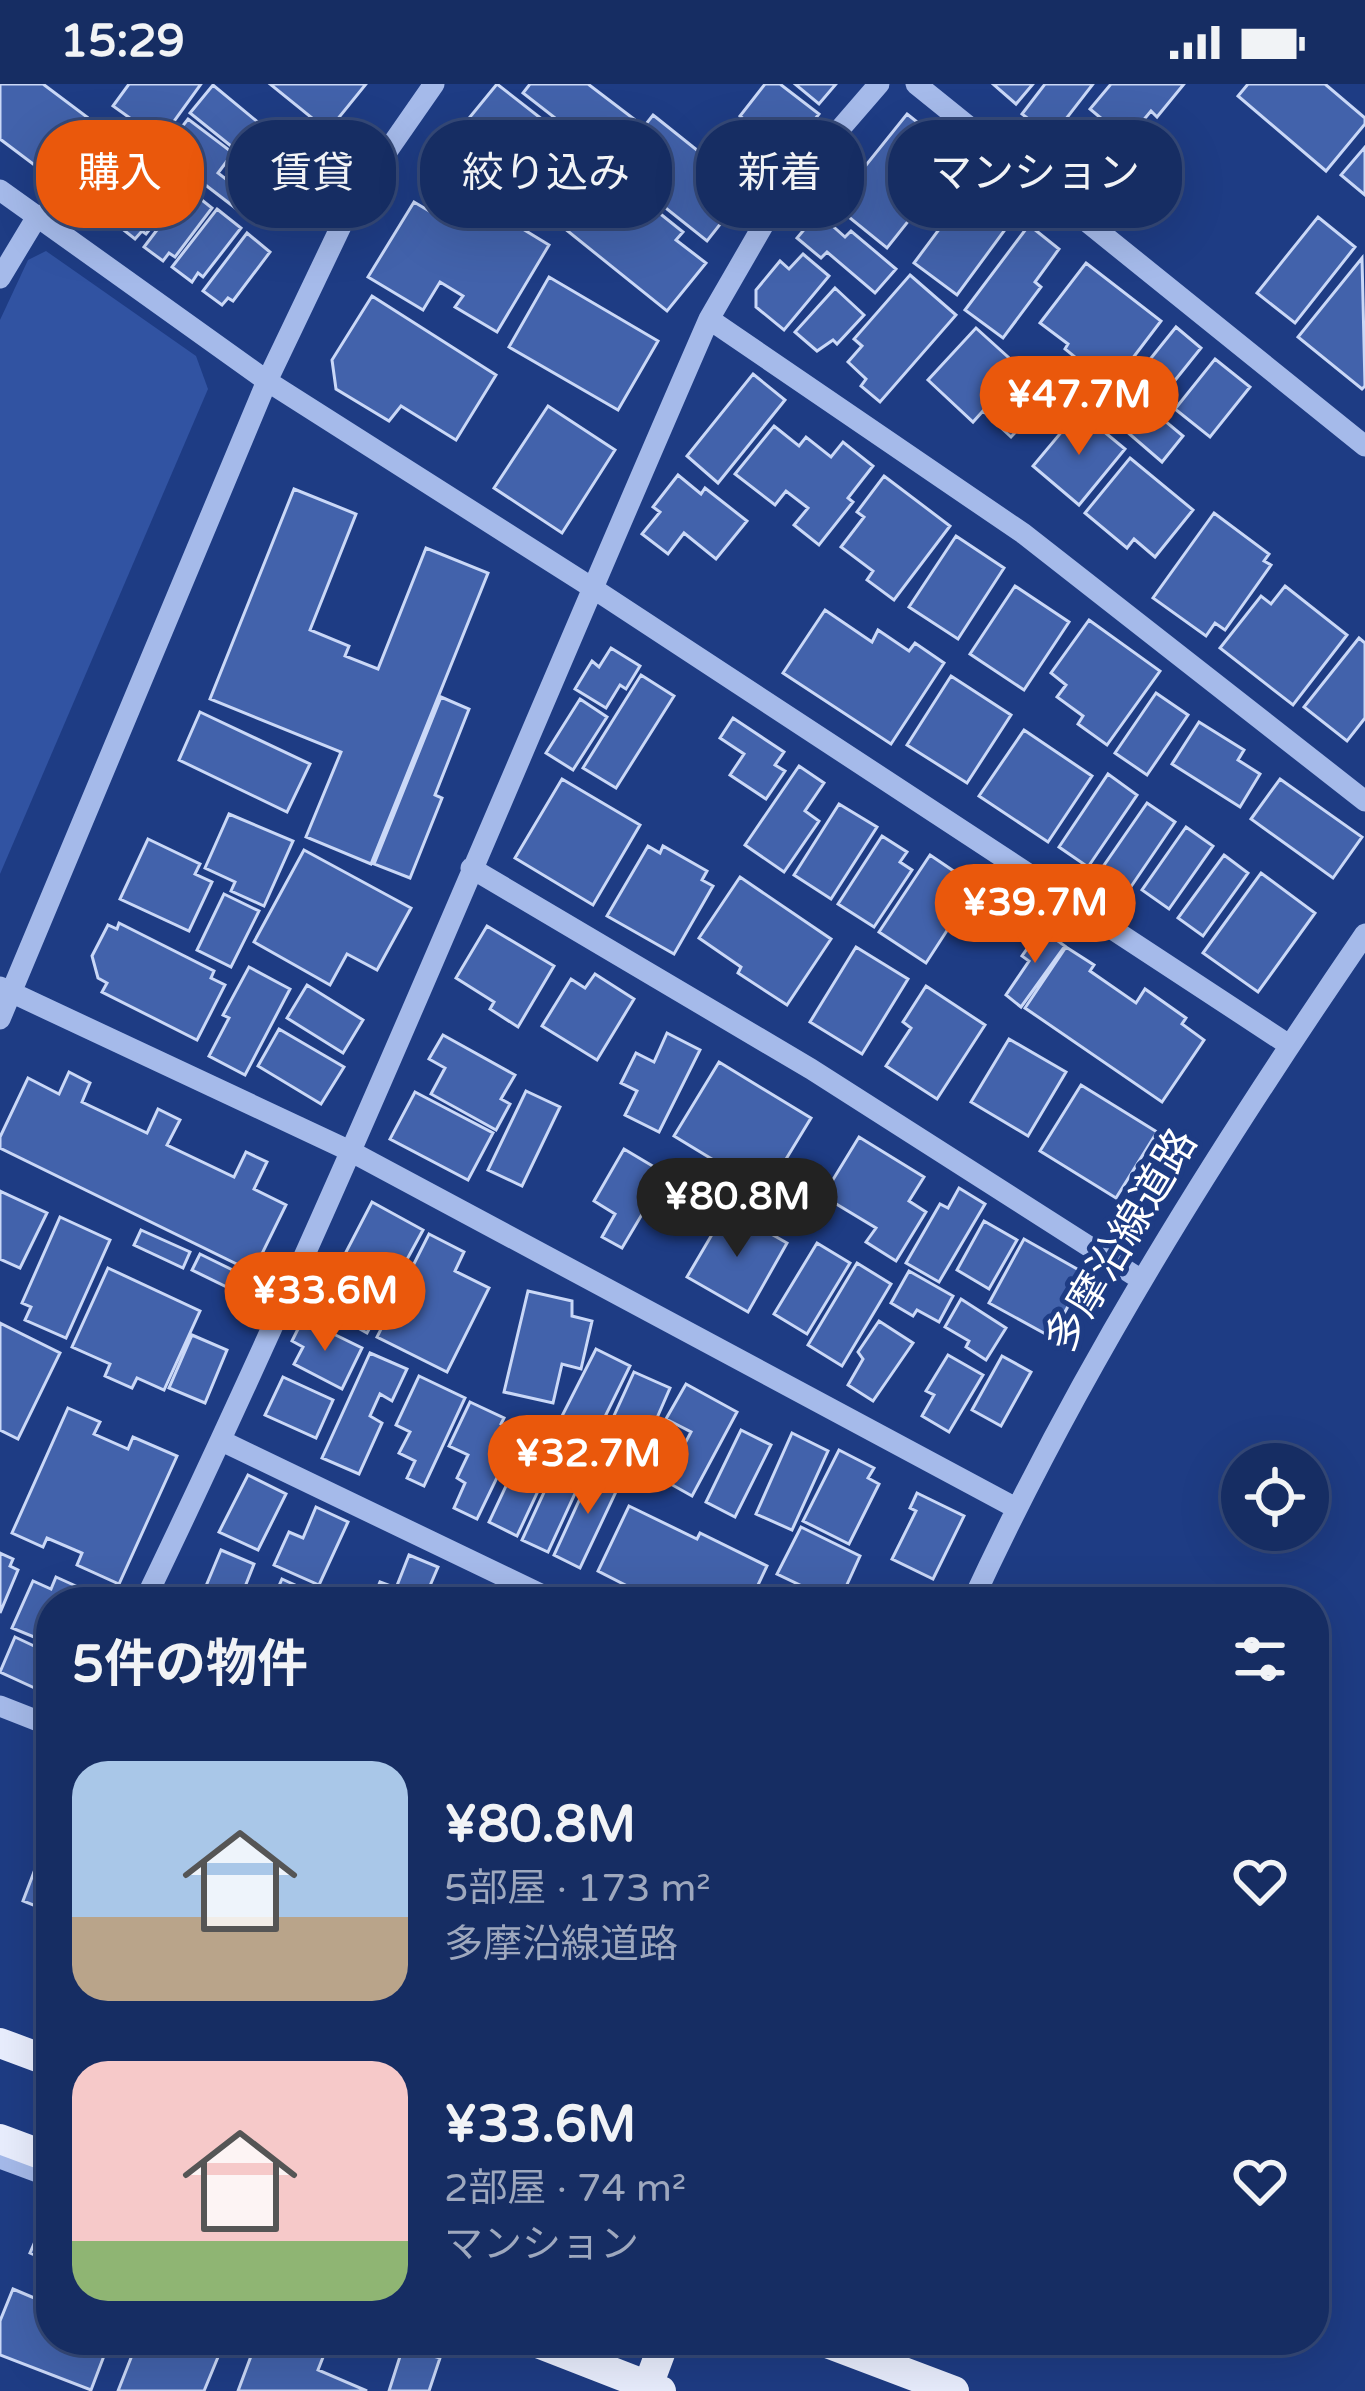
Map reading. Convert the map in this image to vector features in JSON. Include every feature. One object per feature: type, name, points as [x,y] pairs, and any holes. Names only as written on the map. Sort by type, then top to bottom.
[{"type":"main road","points":[[0,2043],[36,2056]]},
{"type":"main road","points":[[0,2138],[36,2152]]},
{"type":"main road","points":[[567,2355],[652,2389],[661,2355]]},
{"type":"main road","points":[[859,2355],[954,2391]]},
{"type":"street","points":[[0,1019],[6,990],[267,381],[354,200],[434,84]]},
{"type":"street","points":[[151,1587],[222,1441],[350,1151],[709,319],[776,203],[879,84]]},
{"type":"street","points":[[916,84],[1365,446]]},
{"type":"street","points":[[0,190],[36,214]]},
{"type":"street","points":[[0,278],[36,218]]},
{"type":"street","points":[[56,228],[267,381],[591,587],[1289,1045]]},
{"type":"street","points":[[709,319],[1024,534],[1365,801]]},
{"type":"street","points":[[471,868],[811,1069],[1140,1279]]},
{"type":"street","name":"多摩沿線道路","points":[[979,1587],[1016,1508],[1140,1279],[1365,934]]},
{"type":"street","points":[[6,990],[350,1151],[1016,1508]]},
{"type":"street","points":[[222,1441],[526,1587]]},
{"type":"street","points":[[0,1706],[36,1720]]},
{"type":"street","points":[[0,2158],[36,2171]]},
{"type":"shaded area","points":[[46,251],[196,356],[208,389],[0,874],[0,320],[28,260]]},
{"type":"building","points":[[0,84],[43,84],[87,117],[36,120],[36,166],[0,139]]},
{"type":"building","points":[[129,84],[201,84],[175,120],[133,120],[113,106]]},
{"type":"building","points":[[270,84],[366,84],[337,120],[314,120]]},
{"type":"building","points":[[497,84],[543,120],[467,120]]},
{"type":"building","points":[[530,84],[588,84],[634,119],[558,120],[523,93]]},
{"type":"building","points":[[765,84],[780,84],[819,114],[814,120],[745,120],[740,116]]},
{"type":"building","points":[[795,84],[836,84],[819,104]]},
{"type":"building","points":[[993,84],[1033,84],[1016,104]]},
{"type":"building","points":[[1045,84],[1093,84],[1065,120],[1030,120],[1022,114]]},
{"type":"building","points":[[1111,84],[1184,84],[1157,117],[1151,111],[1144,120],[1103,120],[1090,109]]},
{"type":"building","points":[[1248,84],[1325,84],[1365,118],[1365,124],[1326,171],[1238,96]]},
{"type":"building","points":[[213,85],[255,120],[228,120],[228,144],[190,113]]},
{"type":"building","points":[[672,130],[696,149],[696,228],[717,228],[707,241],[672,213]]},
{"type":"building","points":[[204,131],[228,149],[228,160],[218,173],[228,181],[228,202],[204,184]]},
{"type":"building","points":[[888,138],[888,228],[903,228],[887,248],[862,228],[864,168]]},
{"type":"building","points":[[1365,147],[1365,195],[1341,175]]},
{"type":"building","points":[[414,202],[420,206],[420,228],[521,228],[549,245],[497,332],[455,307],[463,296],[440,282],[423,310],[368,277]]},
{"type":"building","points":[[217,209],[228,218],[228,228],[241,228],[203,277],[198,273],[192,282],[172,267]]},
{"type":"building","points":[[1318,217],[1355,247],[1295,323],[1257,293]]},
{"type":"building","points":[[672,223],[683,232],[676,240],[706,263],[667,311],[564,228],[672,228]]},
{"type":"building","points":[[121,228],[151,228],[146,234],[142,231],[135,239]]},
{"type":"building","points":[[158,228],[197,228],[175,257],[169,253],[163,261],[144,247]]},
{"type":"building","points":[[805,228],[835,228],[845,237],[851,231],[896,269],[875,293],[827,252],[821,258],[797,238]]},
{"type":"building","points":[[940,228],[1006,228],[957,295],[914,263]]},
{"type":"building","points":[[1027,228],[1059,249],[1035,282],[1041,287],[1003,338],[965,310]]},
{"type":"building","points":[[247,233],[270,252],[233,301],[228,298],[222,305],[203,291]]},
{"type":"building","points":[[803,254],[829,276],[784,330],[756,307],[756,290],[780,261],[789,269]]},
{"type":"building","points":[[1362,258],[1365,386],[1362,389],[1298,337]]},
{"type":"building","points":[[1086,263],[1161,321],[1107,392],[1082,372],[1086,366],[1065,349],[1068,344],[1040,323]]},
{"type":"building","points":[[910,275],[956,315],[880,402],[861,386],[866,379],[848,362],[862,346],[854,339]]},
{"type":"building","points":[[549,277],[658,341],[618,410],[509,347]]},
{"type":"building","points":[[835,288],[864,315],[837,344],[833,340],[817,351],[795,332]]},
{"type":"building","points":[[372,296],[496,375],[456,440],[401,406],[389,421],[336,389],[332,360]]},
{"type":"building","points":[[1176,327],[1201,348],[1160,399],[1135,378]]},
{"type":"building","points":[[976,328],[1050,395],[1011,437],[983,411],[973,422],[928,380]]},
{"type":"building","points":[[1215,359],[1250,387],[1210,437],[1175,409]]},
{"type":"building","points":[[753,374],[785,400],[718,483],[687,456]]},
{"type":"building","points":[[1118,394],[1128,402],[1134,395],[1183,436],[1162,462],[1104,412]]},
{"type":"building","points":[[548,406],[615,450],[562,533],[494,488]]},
{"type":"building","points":[[1079,411],[1125,449],[1079,505],[1033,466]]},
{"type":"building","points":[[774,426],[799,446],[806,437],[831,457],[843,442],[873,466],[848,498],[853,502],[819,545],[794,525],[808,508],[786,491],[775,505],[735,474]]},
{"type":"building","points":[[1130,458],[1193,510],[1155,557],[1134,539],[1127,548],[1085,513]]},
{"type":"building","points":[[678,475],[701,494],[705,488],[747,521],[716,559],[684,533],[668,554],[642,534],[660,512],[653,507]]},
{"type":"building","points":[[884,476],[950,526],[894,600],[867,580],[873,571],[841,547],[864,517],[857,512]]},
{"type":"building","points":[[294,489],[356,514],[310,630],[349,646],[345,656],[378,669],[426,548],[488,573],[371,864],[306,837],[341,752],[210,699]]},
{"type":"building","points":[[1214,513],[1269,554],[1264,561],[1271,565],[1225,630],[1215,623],[1206,636],[1153,598]]},
{"type":"building","points":[[956,536],[1004,568],[958,639],[909,607]]},
{"type":"building","points":[[1015,586],[1069,622],[1024,690],[970,654]]},
{"type":"building","points":[[1285,586],[1347,635],[1293,705],[1220,648],[1261,596],[1271,604]]},
{"type":"building","points":[[825,610],[872,642],[878,630],[909,651],[915,643],[944,663],[891,744],[783,673]]},
{"type":"building","points":[[1089,620],[1160,671],[1107,745],[1078,724],[1083,716],[1057,697],[1066,685],[1051,673]]},
{"type":"building","points":[[1359,638],[1365,643],[1365,718],[1347,741],[1304,707]]},
{"type":"building","points":[[611,648],[640,666],[606,708],[575,689],[592,661],[599,667]]},
{"type":"building","points":[[641,675],[674,696],[616,788],[583,768]]},
{"type":"building","points":[[951,676],[1011,715],[967,783],[907,745]]},
{"type":"building","points":[[1156,693],[1188,715],[1147,775],[1115,753]]},
{"type":"building","points":[[441,697],[469,709],[435,795],[442,798],[410,878],[374,864]]},
{"type":"building","points":[[580,699],[607,717],[573,770],[546,753]]},
{"type":"building","points":[[200,712],[310,764],[287,812],[179,760]]},
{"type":"building","points":[[733,718],[784,752],[775,765],[785,771],[766,799],[730,775],[744,754],[720,738]]},
{"type":"building","points":[[1199,722],[1244,750],[1238,760],[1260,774],[1240,807],[1172,764]]},
{"type":"building","points":[[1024,730],[1092,776],[1048,842],[979,796]]},
{"type":"building","points":[[799,766],[824,783],[805,811],[819,821],[784,872],[745,845]]},
{"type":"building","points":[[1108,774],[1137,795],[1088,867],[1059,847]]},
{"type":"building","points":[[562,779],[640,825],[593,905],[515,858]]},
{"type":"building","points":[[1280,779],[1362,837],[1333,878],[1251,819]]},
{"type":"building","points":[[1147,803],[1175,822],[1126,894],[1098,874]]},
{"type":"building","points":[[839,804],[877,827],[831,899],[794,875]]},
{"type":"building","points":[[229,814],[293,841],[264,906],[231,891],[235,882],[205,868]]},
{"type":"building","points":[[1186,827],[1213,846],[1169,909],[1142,890]]},
{"type":"building","points":[[882,836],[907,852],[900,862],[912,870],[874,927],[838,904]]},
{"type":"building","points":[[148,839],[200,864],[195,874],[212,882],[189,931],[120,899]]},
{"type":"building","points":[[648,846],[660,853],[663,846],[707,871],[702,880],[713,886],[674,954],[607,916]]},
{"type":"building","points":[[304,850],[411,908],[377,970],[347,954],[330,985],[254,942]]},
{"type":"building","points":[[930,855],[958,874],[941,900],[959,912],[926,963],[879,932]]},
{"type":"building","points":[[1224,855],[1248,873],[1203,936],[1178,918]]},
{"type":"building","points":[[1261,873],[1315,913],[1258,992],[1203,953]]},
{"type":"building","points":[[740,877],[831,939],[787,1005],[738,973],[741,967],[699,938]]},
{"type":"building","points":[[224,894],[259,911],[231,967],[197,950]]},
{"type":"building","points":[[119,923],[214,971],[211,978],[225,985],[197,1040],[102,992],[107,983],[98,978],[92,956],[108,925],[117,929]]},
{"type":"building","points":[[487,926],[554,966],[518,1027],[490,1009],[494,1002],[456,978]]},
{"type":"building","points":[[1041,929],[1065,946],[1021,1007],[1006,995],[1029,961],[1022,956]]},
{"type":"building","points":[[856,947],[908,979],[862,1054],[810,1022]]},
{"type":"building","points":[[1066,947],[1094,965],[1090,971],[1136,1003],[1145,989],[1186,1018],[1182,1024],[1204,1040],[1162,1102],[1025,1008]]},
{"type":"building","points":[[249,967],[290,989],[245,1075],[209,1056],[229,1018],[223,1015]]},
{"type":"building","points":[[595,974],[634,999],[597,1060],[542,1026],[571,979],[585,988]]},
{"type":"building","points":[[307,985],[363,1020],[343,1053],[287,1018]]},
{"type":"building","points":[[926,986],[985,1025],[937,1099],[886,1066],[911,1028],[903,1022]]},
{"type":"building","points":[[279,1029],[344,1067],[321,1104],[258,1066]]},
{"type":"building","points":[[667,1033],[700,1050],[659,1132],[625,1115],[637,1091],[621,1083],[636,1053],[654,1062]]},
{"type":"building","points":[[443,1035],[515,1075],[501,1099],[510,1104],[496,1130],[431,1094],[445,1068],[429,1059]]},
{"type":"building","points":[[1009,1039],[1066,1072],[1028,1136],[971,1102]]},
{"type":"building","points":[[719,1062],[811,1118],[766,1192],[674,1136]]},
{"type":"building","points":[[69,1072],[90,1083],[82,1102],[147,1133],[158,1109],[180,1120],[167,1145],[234,1177],[246,1152],[267,1162],[254,1189],[286,1205],[253,1272],[0,1148],[0,1137],[28,1078],[59,1094]]},
{"type":"building","points":[[1081,1085],[1157,1132],[1116,1198],[1040,1151]]},
{"type":"building","points":[[526,1091],[560,1107],[522,1186],[488,1170]]},
{"type":"building","points":[[415,1092],[493,1133],[468,1180],[390,1139]]},
{"type":"building","points":[[859,1137],[924,1177],[909,1201],[926,1212],[896,1261],[866,1242],[876,1228],[823,1196]]},
{"type":"building","points":[[624,1149],[666,1174],[622,1248],[602,1237],[615,1214],[594,1201]]},
{"type":"building","points":[[959,1188],[985,1204],[939,1282],[906,1263],[940,1204],[948,1208]]},
{"type":"building","points":[[0,1191],[47,1213],[20,1268],[0,1259]]},
{"type":"building","points":[[372,1202],[423,1230],[367,1333],[318,1306]]},
{"type":"building","points":[[727,1209],[787,1243],[748,1312],[687,1277]]},
{"type":"building","points":[[60,1217],[110,1240],[66,1338],[25,1320],[31,1307],[22,1303]]},
{"type":"building","points":[[984,1221],[1017,1240],[989,1289],[957,1270]]},
{"type":"building","points":[[141,1230],[190,1252],[183,1268],[134,1245]]},
{"type":"building","points":[[429,1234],[464,1252],[455,1271],[489,1288],[447,1372],[377,1337]]},
{"type":"building","points":[[1024,1239],[1086,1274],[1051,1337],[989,1303]]},
{"type":"building","points":[[817,1243],[850,1263],[807,1334],[774,1314]]},
{"type":"building","points":[[200,1254],[247,1277],[239,1293],[192,1270]]},
{"type":"building","points":[[857,1263],[891,1284],[842,1366],[808,1345]]},
{"type":"building","points":[[108,1268],[200,1311],[164,1390],[137,1378],[132,1388],[105,1376],[110,1364],[72,1347]]},
{"type":"building","points":[[909,1271],[953,1296],[939,1322],[917,1310],[913,1316],[891,1303]]},
{"type":"building","points":[[528,1291],[572,1301],[572,1316],[592,1321],[581,1369],[562,1364],[553,1403],[504,1392]]},
{"type":"building","points":[[961,1299],[1006,1328],[986,1360],[966,1347],[969,1341],[945,1327]]},
{"type":"building","points":[[303,1319],[362,1348],[342,1389],[294,1364],[303,1347],[292,1341]]},
{"type":"building","points":[[879,1321],[913,1343],[873,1401],[848,1385],[863,1359],[858,1352]]},
{"type":"building","points":[[0,1323],[60,1353],[18,1439],[0,1430]]},
{"type":"building","points":[[192,1335],[227,1350],[205,1403],[169,1388]]},
{"type":"building","points":[[596,1349],[630,1366],[597,1433],[562,1416]]},
{"type":"building","points":[[370,1353],[407,1369],[392,1401],[380,1394],[370,1416],[382,1423],[359,1474],[322,1458]]},
{"type":"building","points":[[948,1355],[983,1375],[949,1432],[922,1416],[934,1395],[926,1391]]},
{"type":"building","points":[[1002,1356],[1031,1372],[1001,1426],[972,1410]]},
{"type":"building","points":[[634,1372],[670,1388],[639,1459],[602,1442]]},
{"type":"building","points":[[419,1376],[465,1398],[424,1486],[407,1478],[415,1461],[399,1453],[410,1432],[396,1425]]},
{"type":"building","points":[[283,1377],[333,1400],[316,1438],[265,1415]]},
{"type":"building","points":[[686,1384],[737,1412],[692,1496],[644,1469],[659,1443],[679,1455],[691,1432],[666,1419]]},
{"type":"building","points":[[470,1402],[504,1418],[501,1424],[518,1434],[477,1519],[454,1508],[465,1483],[457,1478],[468,1455],[449,1446]]},
{"type":"building","points":[[68,1408],[100,1422],[94,1434],[128,1449],[133,1437],[177,1456],[119,1584],[77,1565],[82,1553],[47,1538],[43,1547],[12,1533]]},
{"type":"building","points":[[741,1430],[771,1445],[735,1517],[706,1502]]},
{"type":"building","points":[[532,1431],[560,1444],[517,1536],[489,1522]]},
{"type":"building","points":[[792,1433],[828,1451],[792,1530],[756,1514]]},
{"type":"building","points":[[564,1449],[590,1461],[548,1552],[522,1540]]},
{"type":"building","points":[[839,1450],[874,1468],[868,1478],[879,1484],[849,1544],[803,1521]]},
{"type":"building","points":[[595,1466],[622,1479],[580,1568],[554,1555]]},
{"type":"building","points":[[248,1475],[286,1494],[258,1550],[219,1532]]},
{"type":"building","points":[[917,1493],[964,1516],[933,1579],[892,1559],[916,1511],[910,1508]]},
{"type":"building","points":[[629,1506],[767,1566],[757,1587],[629,1587],[598,1571]]},
{"type":"building","points":[[316,1507],[348,1522],[319,1585],[274,1565],[289,1532],[303,1538]]},
{"type":"building","points":[[801,1527],[860,1556],[846,1587],[804,1587],[777,1574]]},
{"type":"building","points":[[221,1550],[254,1564],[245,1587],[206,1587]]},
{"type":"building","points":[[0,1553],[13,1559],[10,1566],[18,1570],[0,1613]]},
{"type":"building","points":[[409,1555],[438,1567],[429,1587],[396,1587]]},
{"type":"building","points":[[56,1577],[78,1587],[52,1587]]},
{"type":"building","points":[[33,1581],[46,1587],[36,1587],[36,1638],[12,1628]]},
{"type":"building","points":[[15,1637],[36,1647],[36,1689],[0,1672]]},
{"type":"building","points":[[36,1867],[36,1906],[23,1901]]},
{"type":"building","points":[[13,2289],[36,2299],[36,2355],[104,2355],[91,2390],[0,2355],[0,2321]]},
{"type":"building","points":[[132,2355],[219,2355],[204,2391],[118,2391]]},
{"type":"building","points":[[251,2355],[324,2355],[318,2370],[367,2391],[238,2391]]},
{"type":"building","points":[[400,2355],[440,2358],[429,2391],[389,2391]]}]
